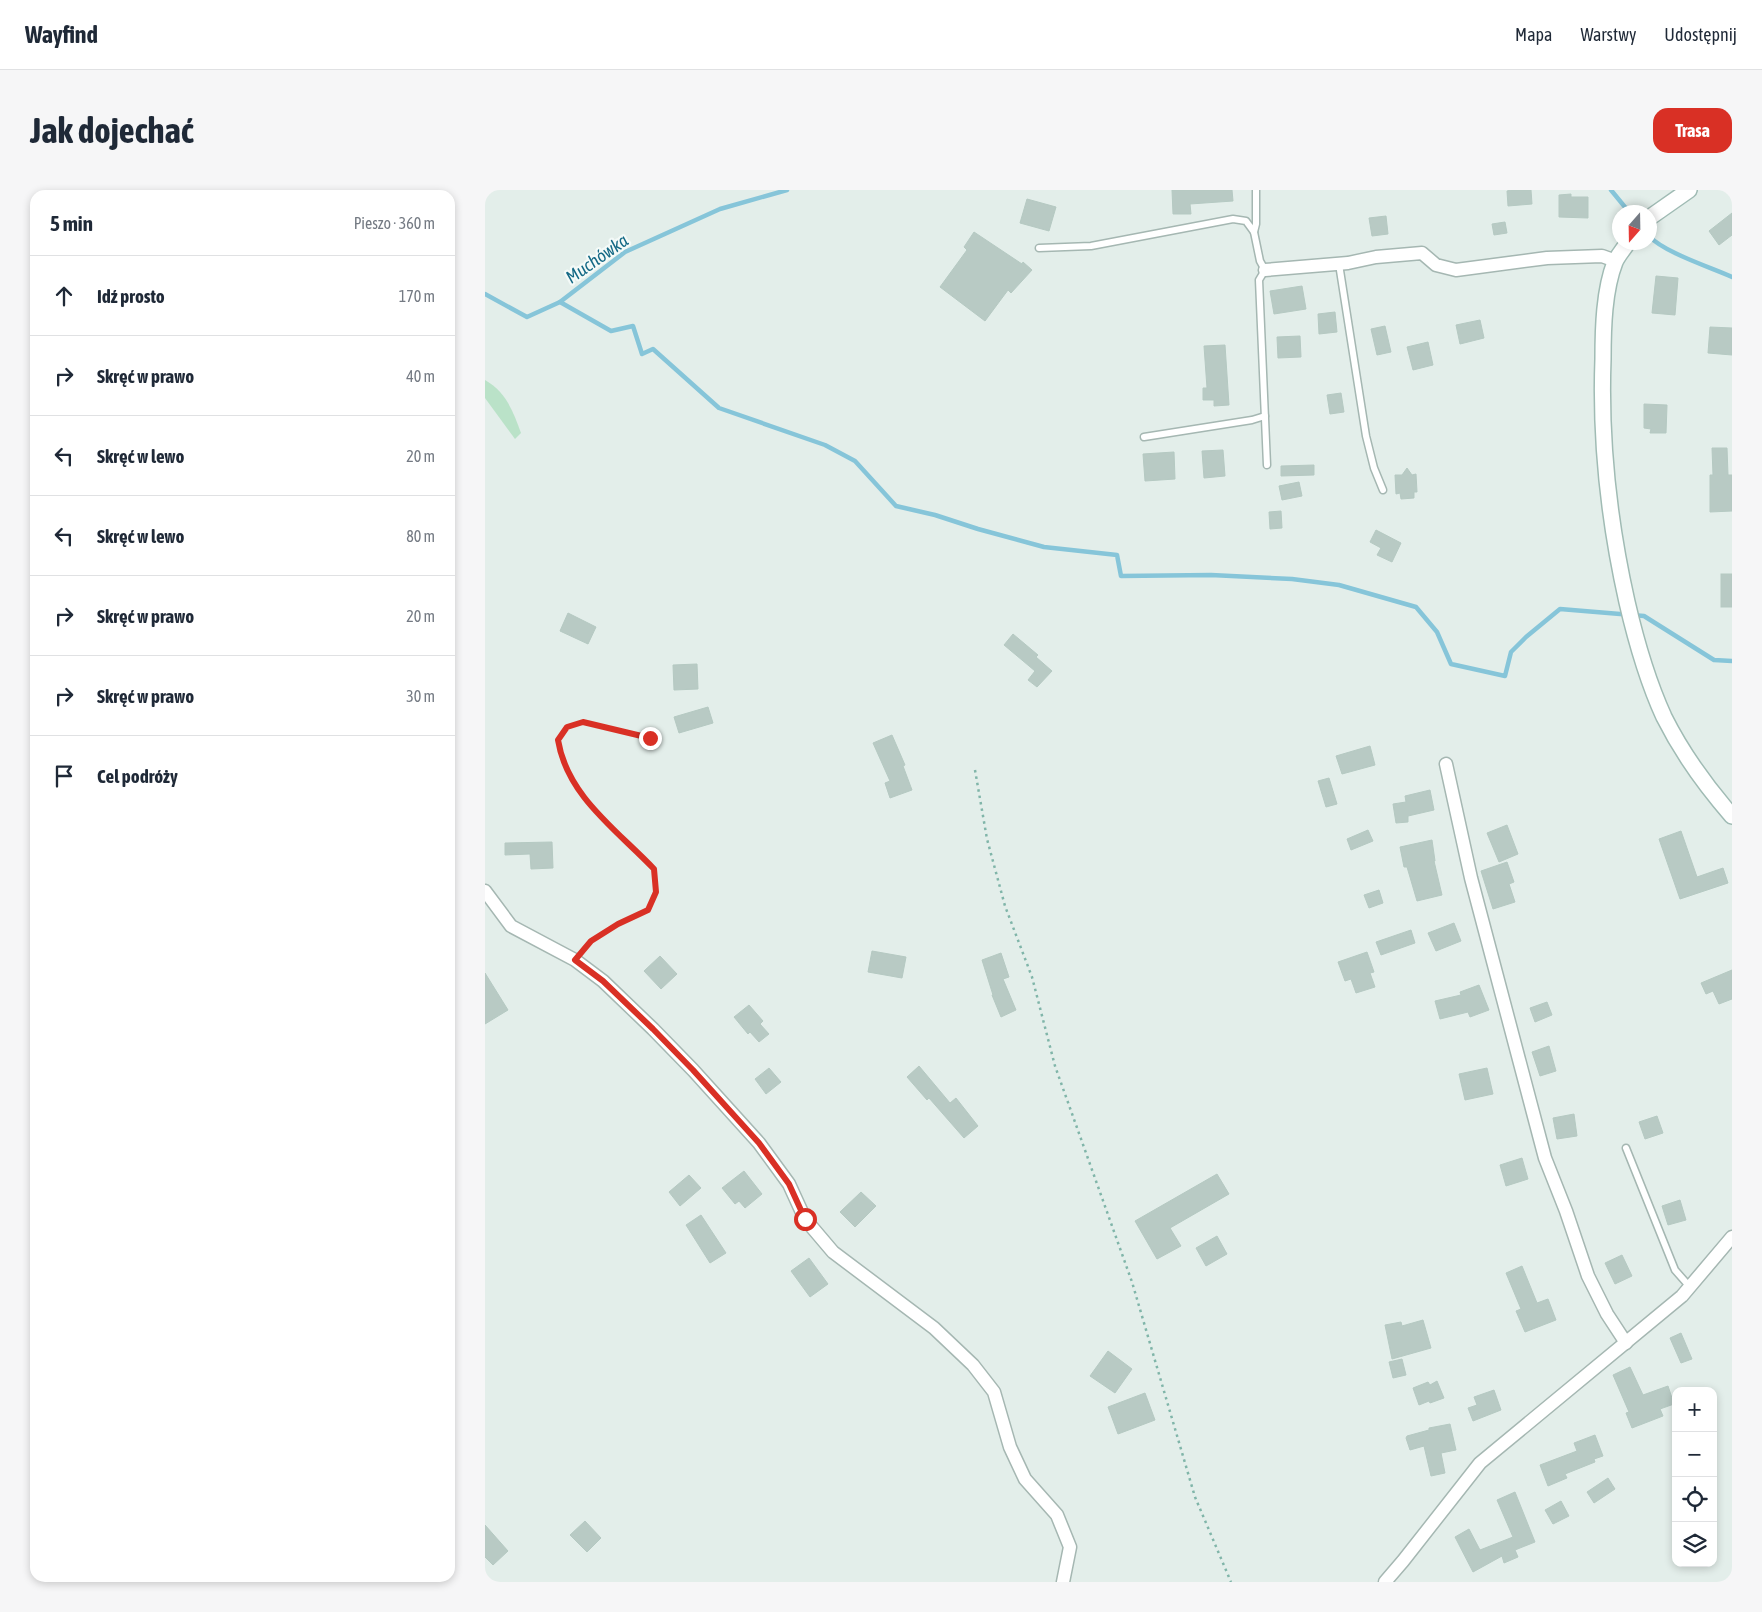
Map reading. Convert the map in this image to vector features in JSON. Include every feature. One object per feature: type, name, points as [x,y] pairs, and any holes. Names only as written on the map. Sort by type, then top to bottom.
[{"type":"main road","points":[[1657,212],[1689,190]]},
{"type":"main road","points":[[1622,250],[1616,261],[1608,294],[1603,335],[1602,387],[1607,476],[1614,540],[1632,625],[1647,674],[1664,716],[1689,762],[1732,816]]},
{"type":"street","points":[[1265,270],[1339,264],[1376,257],[1422,253],[1436,265],[1456,270],[1547,258],[1602,256],[1616,261]]},
{"type":"street","points":[[1447,764],[1471,878],[1545,1158],[1566,1211],[1588,1276],[1607,1314],[1625,1343]]},
{"type":"street","points":[[485,891],[511,926],[575,960],[603,981],[653,1029],[752,1135],[789,1184],[805,1219],[833,1252],[934,1328],[973,1365],[994,1392],[1010,1447],[1025,1479],[1057,1515],[1070,1548],[1063,1582]]},
{"type":"street","points":[[1385,1582],[1480,1463],[1682,1296],[1732,1237]]},
{"type":"lane","points":[[1256,190],[1257,224],[1255,232],[1260,261],[1265,270],[1259,280],[1267,465]]},
{"type":"lane","points":[[1039,248],[1091,246],[1233,220],[1246,221],[1255,232]]},
{"type":"lane","points":[[1339,264],[1367,436],[1374,468],[1383,490]]},
{"type":"lane","points":[[1145,437],[1252,420],[1265,416]]},
{"type":"lane","points":[[1626,1148],[1675,1270],[1690,1287]]},
{"type":"path","points":[[575,960],[591,941],[618,924],[648,910],[656,892],[654,869],[584,799],[561,757],[558,740],[567,727],[583,722],[650,738]]},
{"type":"path","points":[[975,770],[987,839],[1002,897],[1031,977],[1055,1066],[1132,1282],[1195,1497],[1231,1582]]},
{"type":"green space","points":[[485,380],[504,396],[512,410],[521,433],[515,439],[485,398]]},
{"type":"building","points":[[1172,190],[1232,190],[1233,201],[1190,204],[1191,214],[1173,214]]},
{"type":"building","points":[[1531,190],[1532,204],[1508,206],[1507,191]]},
{"type":"building","points":[[1571,194],[1571,197],[1588,197],[1588,218],[1559,217],[1559,195]]},
{"type":"building","points":[[1027,199],[1056,207],[1049,231],[1020,223]]},
{"type":"building","points":[[1732,213],[1732,235],[1719,245],[1709,231]]},
{"type":"building","points":[[1386,216],[1388,234],[1372,236],[1369,218]]},
{"type":"building","points":[[1505,222],[1507,233],[1494,235],[1492,224]]},
{"type":"building","points":[[974,232],[1022,264],[1023,262],[1032,270],[1011,293],[1008,290],[985,321],[940,287],[967,250],[964,247]]},
{"type":"building","points":[[1656,276],[1678,278],[1675,315],[1652,313]]},
{"type":"building","points":[[1302,286],[1306,309],[1274,314],[1270,291]]},
{"type":"building","points":[[1335,312],[1337,332],[1319,334],[1318,314]]},
{"type":"building","points":[[1480,320],[1484,338],[1460,344],[1456,325]]},
{"type":"building","points":[[1385,326],[1391,352],[1377,355],[1371,329]]},
{"type":"building","points":[[1710,327],[1732,328],[1732,355],[1708,353]]},
{"type":"building","points":[[1300,336],[1301,357],[1278,358],[1277,337]]},
{"type":"building","points":[[1428,342],[1433,365],[1413,370],[1407,347]]},
{"type":"building","points":[[1225,345],[1229,405],[1214,406],[1214,400],[1203,400],[1203,388],[1207,388],[1204,346]]},
{"type":"building","points":[[1341,393],[1344,412],[1330,414],[1327,395]]},
{"type":"building","points":[[1644,404],[1667,405],[1666,433],[1650,433],[1651,429],[1644,428]]},
{"type":"building","points":[[1712,448],[1727,448],[1728,475],[1732,475],[1732,511],[1710,512],[1710,475],[1713,475]]},
{"type":"building","points":[[1223,450],[1225,476],[1204,478],[1202,451]]},
{"type":"building","points":[[1174,452],[1175,479],[1145,481],[1143,454]]},
{"type":"building","points":[[1314,465],[1314,475],[1281,476],[1281,466]]},
{"type":"building","points":[[1407,468],[1412,475],[1416,474],[1417,492],[1414,492],[1414,498],[1401,499],[1400,493],[1396,494],[1395,475],[1402,475]]},
{"type":"building","points":[[1299,482],[1302,496],[1282,500],[1279,486]]},
{"type":"building","points":[[1281,511],[1282,528],[1270,529],[1269,512]]},
{"type":"building","points":[[1376,530],[1401,543],[1392,562],[1377,555],[1381,548],[1370,542]]},
{"type":"building","points":[[1721,574],[1732,574],[1732,607],[1721,607]]},
{"type":"building","points":[[568,613],[596,627],[588,644],[560,631]]},
{"type":"building","points":[[1013,634],[1038,655],[1036,657],[1052,671],[1037,687],[1028,680],[1035,671],[1004,645]]},
{"type":"building","points":[[697,664],[698,689],[674,690],[673,665]]},
{"type":"building","points":[[708,707],[713,723],[679,733],[674,717]]},
{"type":"building","points":[[892,735],[905,765],[903,766],[912,790],[890,798],[885,783],[890,781],[873,743]]},
{"type":"building","points":[[1370,746],[1375,765],[1342,774],[1336,756]]},
{"type":"building","points":[[1329,778],[1337,804],[1326,807],[1318,781]]},
{"type":"building","points":[[1430,790],[1434,810],[1408,816],[1408,822],[1396,823],[1393,804],[1406,802],[1405,796]]},
{"type":"building","points":[[1507,825],[1518,854],[1499,862],[1487,833]]},
{"type":"building","points":[[1368,830],[1373,841],[1351,850],[1347,839]]},
{"type":"building","points":[[1681,831],[1697,877],[1723,868],[1728,883],[1680,899],[1659,839]]},
{"type":"building","points":[[1432,840],[1434,861],[1442,895],[1417,901],[1407,867],[1404,867],[1400,847]]},
{"type":"building","points":[[552,842],[553,868],[531,869],[530,854],[505,855],[505,843]]},
{"type":"building","points":[[1507,862],[1514,882],[1509,884],[1515,902],[1493,909],[1481,871]]},
{"type":"building","points":[[1379,890],[1383,903],[1369,908],[1364,895]]},
{"type":"building","points":[[1454,923],[1461,941],[1436,951],[1428,933]]},
{"type":"building","points":[[1411,930],[1415,943],[1381,955],[1376,942]]},
{"type":"building","points":[[872,951],[906,957],[902,978],[868,972]]},
{"type":"building","points":[[1367,952],[1374,972],[1370,973],[1375,987],[1356,993],[1351,979],[1345,981],[1338,962]]},
{"type":"building","points":[[1001,953],[1009,977],[1003,979],[1016,1010],[1001,1017],[992,995],[982,960]]},
{"type":"building","points":[[660,956],[677,974],[661,989],[644,971]]},
{"type":"building","points":[[1732,970],[1732,999],[1719,1004],[1713,991],[1706,994],[1701,983]]},
{"type":"building","points":[[485,973],[508,1010],[485,1024]]},
{"type":"building","points":[[1479,985],[1489,1010],[1470,1017],[1468,1012],[1440,1019],[1435,1001],[1461,995],[1460,992]]},
{"type":"building","points":[[1547,1002],[1552,1015],[1535,1022],[1530,1008]]},
{"type":"building","points":[[749,1005],[763,1021],[760,1024],[769,1034],[759,1042],[750,1032],[748,1034],[734,1017]]},
{"type":"building","points":[[1549,1046],[1556,1071],[1540,1076],[1532,1052]]},
{"type":"building","points":[[919,1066],[950,1103],[956,1098],[978,1126],[964,1138],[929,1098],[927,1100],[907,1077]]},
{"type":"building","points":[[769,1068],[781,1082],[766,1094],[755,1079]]},
{"type":"building","points":[[1487,1068],[1493,1094],[1465,1100],[1459,1074]]},
{"type":"building","points":[[1574,1114],[1577,1136],[1557,1139],[1553,1118]]},
{"type":"building","points":[[1657,1116],[1663,1133],[1645,1139],[1639,1122]]},
{"type":"building","points":[[1522,1158],[1528,1179],[1506,1186],[1500,1165]]},
{"type":"building","points":[[744,1171],[762,1194],[745,1208],[739,1201],[735,1204],[722,1188]]},
{"type":"building","points":[[1217,1174],[1229,1194],[1170,1228],[1181,1246],[1157,1259],[1135,1221]]},
{"type":"building","points":[[689,1175],[701,1188],[680,1206],[669,1192]]},
{"type":"building","points":[[861,1192],[876,1206],[855,1227],[840,1212]]},
{"type":"building","points":[[1680,1200],[1686,1220],[1668,1225],[1662,1206]]},
{"type":"building","points":[[701,1215],[726,1253],[710,1263],[686,1225]]},
{"type":"building","points":[[1217,1236],[1227,1254],[1206,1266],[1196,1248]]},
{"type":"building","points":[[1622,1255],[1632,1276],[1615,1284],[1605,1263]]},
{"type":"building","points":[[809,1258],[828,1284],[810,1297],[791,1271]]},
{"type":"building","points":[[1522,1266],[1537,1303],[1548,1299],[1556,1320],[1525,1332],[1516,1311],[1521,1309],[1506,1273]]},
{"type":"building","points":[[1423,1320],[1431,1348],[1392,1359],[1385,1325],[1401,1322],[1402,1326]]},
{"type":"building","points":[[1681,1333],[1692,1359],[1681,1363],[1670,1338]]},
{"type":"building","points":[[1108,1351],[1132,1369],[1115,1393],[1090,1376]]},
{"type":"building","points":[[1402,1359],[1406,1375],[1393,1378],[1389,1362]]},
{"type":"building","points":[[1630,1367],[1643,1395],[1668,1386],[1672,1405],[1660,1409],[1663,1416],[1632,1428],[1626,1413],[1629,1412],[1613,1375]]},
{"type":"building","points":[[1437,1381],[1444,1398],[1419,1405],[1413,1388],[1428,1382],[1430,1385]]},
{"type":"building","points":[[1494,1390],[1501,1410],[1473,1421],[1468,1408],[1477,1405],[1474,1397]]},
{"type":"building","points":[[1145,1393],[1155,1420],[1118,1434],[1108,1407]]},
{"type":"building","points":[[1450,1424],[1456,1450],[1441,1453],[1445,1473],[1431,1476],[1424,1446],[1410,1450],[1406,1438],[1407,1436],[1429,1430],[1429,1428]]},
{"type":"building","points":[[1595,1435],[1603,1456],[1594,1459],[1595,1462],[1565,1474],[1567,1478],[1548,1486],[1540,1465],[1577,1451],[1574,1443]]},
{"type":"building","points":[[1608,1478],[1615,1489],[1594,1503],[1587,1492]]},
{"type":"building","points":[[1515,1492],[1535,1542],[1515,1550],[1518,1557],[1504,1563],[1502,1556],[1473,1572],[1455,1537],[1469,1529],[1480,1550],[1513,1537],[1497,1500]]},
{"type":"building","points":[[1561,1501],[1569,1516],[1553,1524],[1545,1510]]},
{"type":"building","points":[[585,1521],[601,1538],[587,1552],[570,1535]]},
{"type":"building","points":[[485,1525],[508,1551],[493,1565],[485,1557]]},
{"type":"waterway","name":"Muchówka","points":[[485,294],[527,317],[560,302],[625,252],[720,209],[787,190]]},
{"type":"waterway","name":"Muchówka","points":[[1611,190],[1623,205]]},
{"type":"waterway","name":"Muchówka","points":[[1657,243],[1676,254],[1732,277]]},
{"type":"waterway","points":[[560,302],[611,331],[633,326],[642,354],[653,349],[719,408],[825,445],[855,461],[896,506],[935,515],[1044,547],[1117,555],[1121,576],[1211,575],[1292,579],[1339,585],[1416,607],[1437,632],[1451,664],[1505,676],[1511,652],[1560,609],[1644,616],[1714,660],[1732,661]]},
{"type":"route","points":[[650,738],[583,722],[567,727],[558,740],[561,757],[584,799],[654,869],[656,892],[648,910],[618,924],[591,941],[575,960],[603,981],[653,1029],[759,1143],[789,1184],[805,1219]]}]
